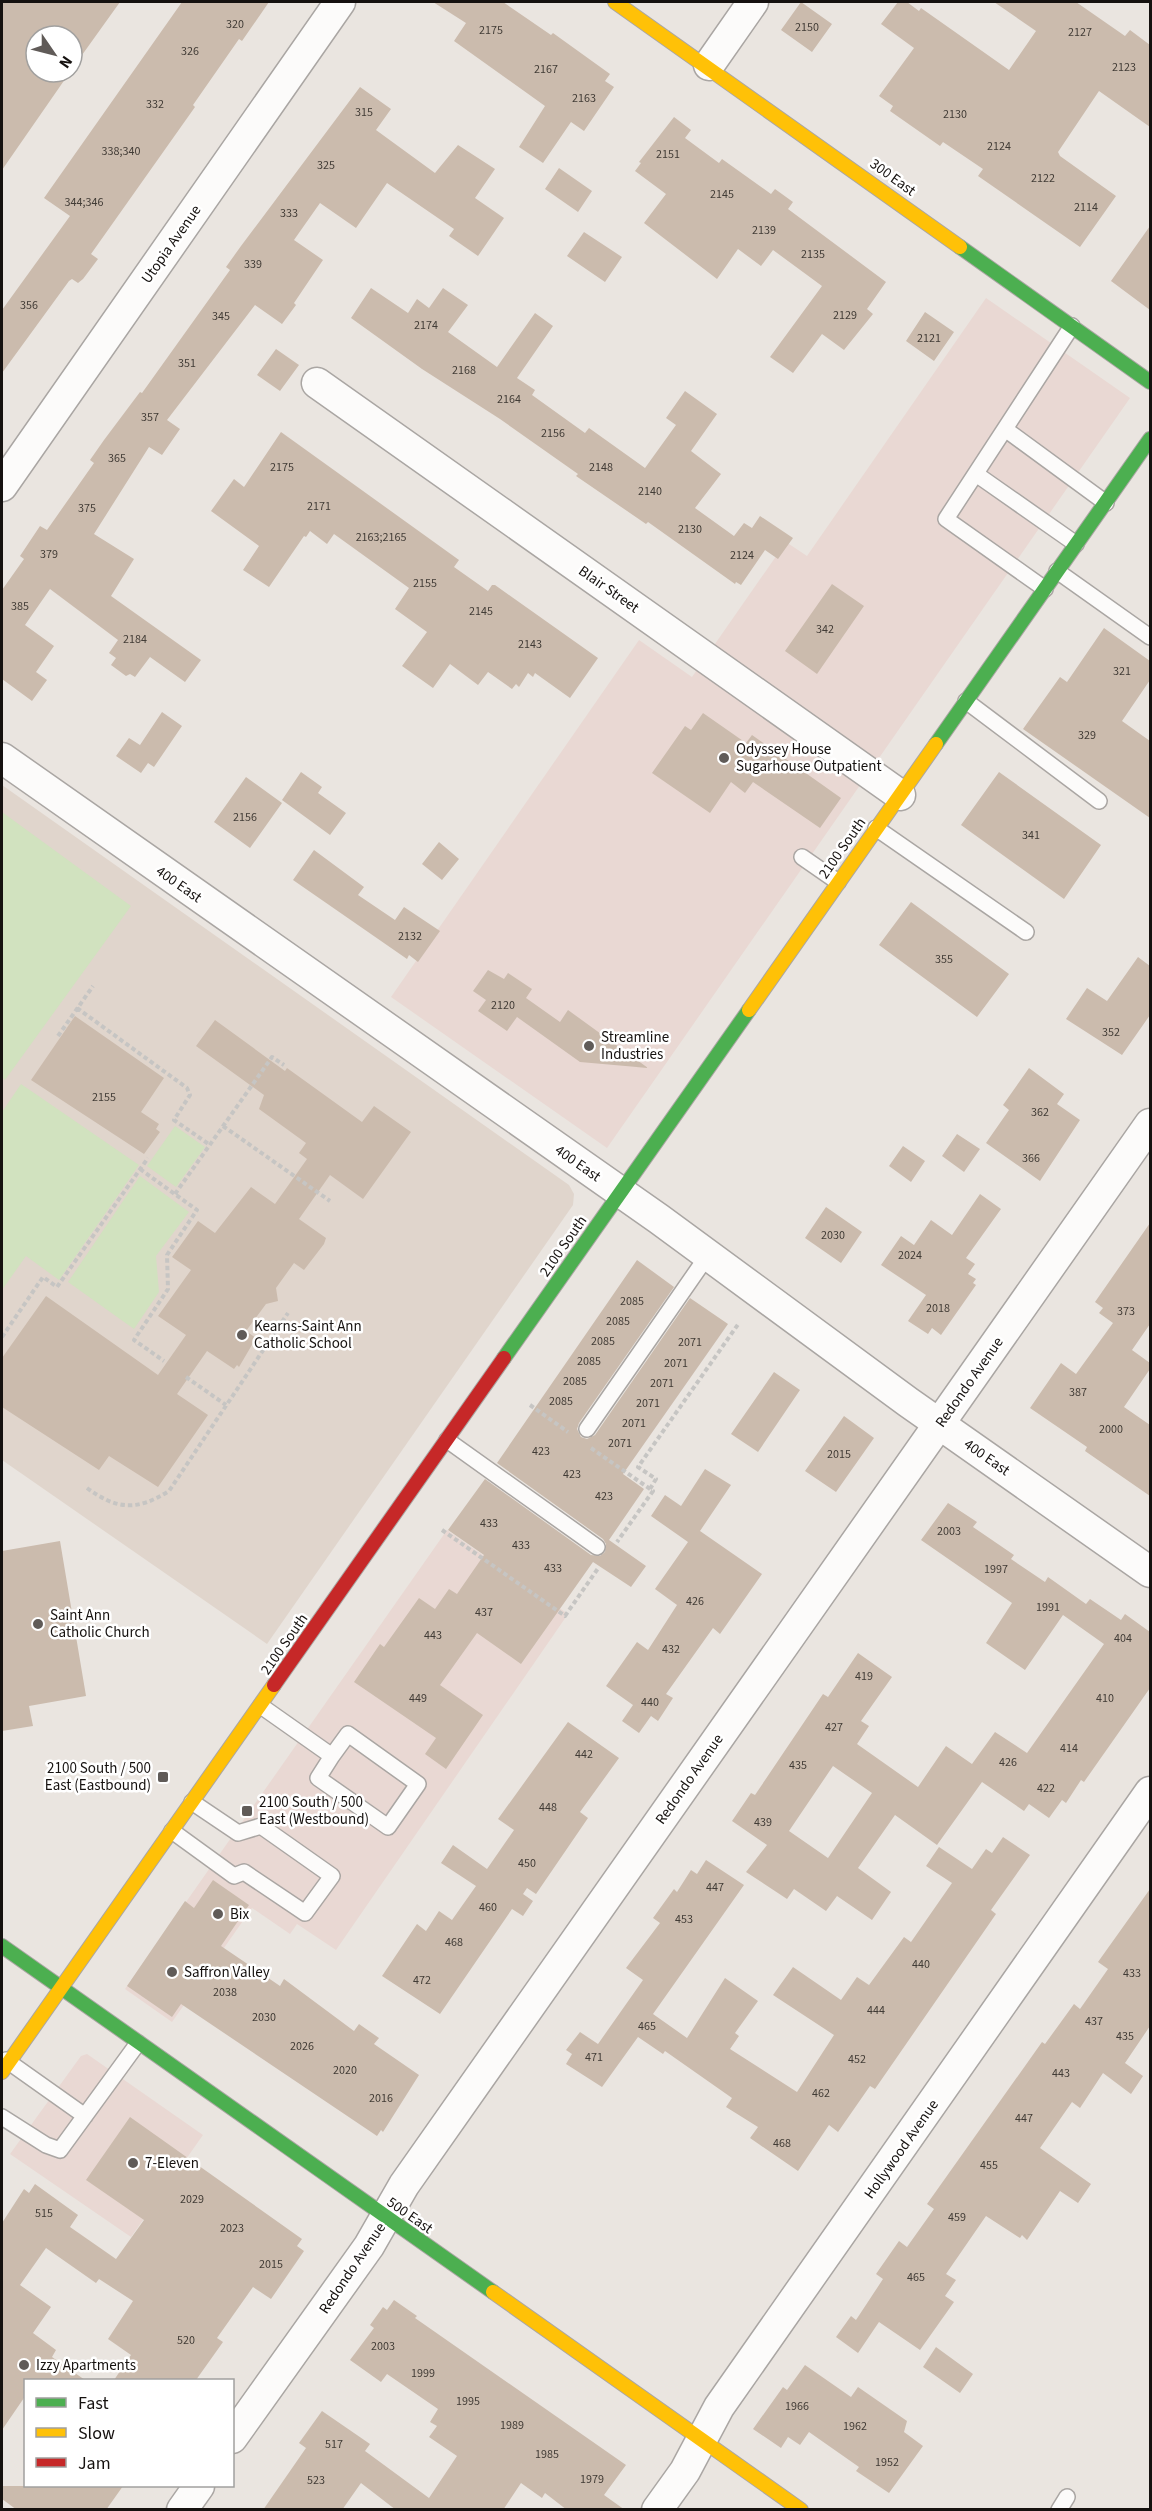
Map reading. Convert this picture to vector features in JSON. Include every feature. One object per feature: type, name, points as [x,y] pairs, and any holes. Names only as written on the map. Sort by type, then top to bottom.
[{"type":"main road","name":"300 East","points":[[615,2],[709,66],[1150,382]]},
{"type":"main road","name":"2100 South","points":[[4,2064],[261,1706],[1150,439]]},
{"type":"main road","name":"500 East","points":[[2,1946],[801,2510]]},
{"type":"street","name":"Utopia Avenue","points":[[2,486],[340,2]]},
{"type":"street","points":[[709,66],[753,2]]},
{"type":"street","name":"Blair Street","points":[[317,383],[900,795]]},
{"type":"street","name":"400 East","points":[[2,758],[621,1193],[939,1424],[1150,1572]]},
{"type":"street","name":"Redondo Avenue","points":[[234,2435],[386,2218],[404,2185],[1150,1124]]},
{"type":"street","name":"Hollywood Avenue","points":[[657,2510],[685,2471],[719,2407],[1150,1792]]},
{"type":"street","points":[[182,2510],[198,2487]]},
{"type":"lane","points":[[1045,589],[946,519],[1072,326]]},
{"type":"lane","points":[[1005,429],[1106,502]]},
{"type":"lane","points":[[975,474],[1076,544]]},
{"type":"lane","points":[[1057,571],[1150,637]]},
{"type":"lane","points":[[966,701],[1099,801]]},
{"type":"lane","points":[[876,828],[1026,932]]},
{"type":"lane","points":[[802,857],[838,882]]},
{"type":"lane","points":[[587,1429],[708,1255]]},
{"type":"lane","points":[[447,1440],[597,1547]]},
{"type":"lane","points":[[261,1706],[332,1756]]},
{"type":"lane","points":[[348,1734],[418,1784],[388,1827],[318,1778],[332,1756],[348,1734]]},
{"type":"lane","points":[[172,1831],[234,1876],[244,1872],[305,1913],[332,1876],[261,1826],[238,1833],[192,1802]]},
{"type":"lane","points":[[2,2117],[46,2145],[60,2150],[138,2043]]},
{"type":"lane","points":[[4,2064],[85,2116]]},
{"type":"path","points":[[58,1036],[93,986]]},
{"type":"path","points":[[77,1008],[187,1088],[190,1095],[174,1120],[210,1145]]},
{"type":"path","points":[[175,1194],[272,1057],[284,1065]]},
{"type":"path","points":[[223,1126],[330,1201]]},
{"type":"path","points":[[2,1337],[43,1277],[57,1287],[148,1158]]},
{"type":"path","points":[[140,1169],[197,1210],[167,1255],[168,1289],[134,1340],[164,1361]]},
{"type":"path","points":[[87,1488],[107,1502],[124,1506],[154,1500],[169,1491],[288,1313]]},
{"type":"path","points":[[650,1489],[656,1479],[638,1467],[739,1323]]},
{"type":"path","points":[[186,1377],[226,1405]]},
{"type":"shaded area","points":[[986,298],[1130,398],[607,1148],[391,997],[639,640],[692,677],[786,542],[807,556]]},
{"type":"shaded area","name":"Kearns-Saint Ann Catholic School","points":[[2,785],[569,1185],[574,1194],[573,1205],[267,1644],[2,1460]]},
{"type":"shaded area","points":[[447,1530],[568,1614],[336,1950],[297,1924],[290,1934],[252,1908],[172,2022],[125,1989]]},
{"type":"shaded area","points":[[87,2054],[203,2135],[131,2237],[10,2154],[81,2056]]},
{"type":"green space","points":[[2,812],[131,906],[5,1080],[2,1077]]},
{"type":"green space","points":[[21,1084],[139,1165],[59,1280],[26,1256],[2,1290],[2,1112]]},
{"type":"green space","points":[[175,1126],[205,1147],[176,1187],[147,1166]]},
{"type":"green space","points":[[140,1176],[189,1212],[156,1256],[159,1292],[134,1329],[68,1282]]},
{"type":"building","points":[[2,2],[120,2],[84,52],[84,24],[24,24],[24,84],[62,84],[2,170]]},
{"type":"building","points":[[182,2],[269,2],[242,41],[239,39],[193,105],[195,107],[91,254],[98,259],[78,283],[72,279],[69,281],[2,373],[2,310],[70,216],[44,198]]},
{"type":"building","points":[[433,2],[503,2],[551,35],[553,33],[610,74],[605,81],[614,87],[584,131],[571,122],[543,163],[519,147],[545,106],[454,41],[466,23]]},
{"type":"building","points":[[801,2],[832,24],[812,52],[781,30]]},
{"type":"building","points":[[898,2],[907,2],[919,11],[921,8],[1009,70],[1036,31],[994,2],[1076,2],[1125,36],[1130,30],[1150,45],[1150,127],[1099,91],[1058,152],[1060,156],[1116,196],[1080,247],[978,176],[983,169],[943,142],[940,146],[890,111],[893,106],[879,96],[914,48],[881,24]]},
{"type":"building","points":[[360,87],[391,109],[376,130],[435,173],[458,145],[495,169],[475,198],[504,218],[478,256],[449,236],[454,229],[387,183],[356,228],[320,203],[294,240],[323,260],[294,303],[296,305],[282,324],[255,305],[167,420],[180,429],[162,455],[149,447],[94,534],[134,559],[111,596],[201,660],[185,682],[150,657],[135,677],[130,674],[126,676],[111,665],[116,658],[109,653],[118,640],[50,589],[25,625],[54,646],[36,672],[47,680],[32,701],[2,679],[2,590],[24,559],[20,556],[40,526],[47,530],[94,463],[90,460],[104,440],[140,392],[142,393],[230,270],[226,267]]},
{"type":"building","points":[[674,117],[691,130],[685,138],[719,163],[722,159],[771,194],[775,189],[793,202],[788,209],[886,282],[867,309],[873,314],[844,350],[822,334],[793,373],[770,357],[822,286],[773,250],[761,266],[738,249],[717,279],[644,223],[666,194],[635,171],[641,163],[639,162]]},
{"type":"building","points":[[559,168],[592,191],[578,212],[545,189]]},
{"type":"building","points":[[1150,226],[1150,310],[1111,281]]},
{"type":"building","points":[[584,232],[622,257],[605,282],[567,256]]},
{"type":"building","points":[[371,288],[408,313],[417,299],[429,308],[443,288],[468,305],[448,332],[497,367],[535,313],[553,326],[517,378],[535,390],[532,395],[585,433],[589,428],[645,468],[676,425],[666,418],[685,391],[717,414],[691,451],[721,474],[695,508],[734,536],[744,523],[752,528],[760,516],[793,538],[778,559],[765,550],[741,585],[736,582],[735,584],[648,522],[646,524],[576,476],[578,474],[500,419],[422,369],[351,318]]},
{"type":"building","points":[[925,312],[954,332],[934,361],[906,341]]},
{"type":"building","points":[[276,349],[299,365],[280,391],[257,375]]},
{"type":"building","points":[[281,432],[459,560],[454,567],[488,591],[492,585],[495,585],[598,658],[570,698],[535,673],[533,677],[528,673],[519,687],[516,684],[512,689],[488,672],[478,685],[450,664],[433,688],[402,666],[427,632],[395,609],[409,588],[334,534],[327,544],[310,531],[306,537],[304,536],[269,587],[243,570],[259,546],[211,511],[234,479],[244,487]]},
{"type":"building","points":[[832,584],[864,606],[817,674],[785,651]]},
{"type":"building","points":[[1104,628],[1150,661],[1150,680],[1122,721],[1150,741],[1150,818],[1023,729],[1060,677],[1067,682]]},
{"type":"building","points":[[162,712],[182,726],[154,767],[148,763],[141,773],[116,756],[129,738],[140,745]]},
{"type":"building","name":"Odyssey House Sugarhouse Outpatient","points":[[703,713],[746,743],[752,735],[841,798],[820,828],[753,782],[745,793],[731,782],[710,813],[652,773],[685,726],[691,730]]},
{"type":"building","points":[[301,772],[322,787],[318,793],[346,813],[330,835],[282,800]]},
{"type":"building","points":[[999,772],[1101,845],[1064,899],[961,825]]},
{"type":"building","points":[[246,777],[282,803],[250,848],[214,822]]},
{"type":"building","points":[[439,842],[459,859],[442,880],[422,864]]},
{"type":"building","points":[[314,850],[364,887],[358,895],[395,920],[404,907],[440,931],[418,962],[409,955],[407,959],[293,880]]},
{"type":"building","points":[[911,902],[1009,974],[977,1017],[879,945]]},
{"type":"building","points":[[1138,957],[1150,966],[1150,1015],[1122,1055],[1066,1019],[1087,988],[1107,1001]]},
{"type":"building","points":[[488,970],[504,979],[508,973],[532,989],[526,998],[560,1022],[568,1010],[648,1068],[580,1062],[517,1017],[507,1031],[478,1011],[486,1000],[473,991]]},
{"type":"building","points":[[75,1016],[164,1078],[141,1112],[159,1124],[156,1129],[160,1132],[144,1154],[31,1080]]},
{"type":"building","points":[[215,1020],[285,1071],[287,1068],[362,1122],[374,1106],[411,1132],[363,1199],[330,1175],[299,1219],[326,1238],[324,1244],[304,1270],[294,1263],[276,1288],[278,1301],[266,1304],[246,1331],[256,1338],[239,1367],[237,1365],[234,1369],[207,1351],[177,1394],[208,1415],[158,1487],[109,1456],[99,1470],[2,1407],[2,1358],[46,1296],[158,1375],[186,1335],[158,1316],[191,1270],[172,1257],[198,1221],[215,1233],[251,1187],[275,1204],[307,1159],[299,1153],[306,1143],[259,1109],[264,1095],[196,1046]]},
{"type":"building","points":[[1029,1068],[1064,1094],[1057,1104],[1080,1120],[1040,1181],[986,1143],[1009,1110],[1003,1105]]},
{"type":"building","points":[[957,1134],[980,1149],[964,1172],[942,1156]]},
{"type":"building","points":[[903,1146],[925,1161],[911,1182],[889,1166]]},
{"type":"building","points":[[980,1194],[1001,1209],[966,1258],[975,1264],[968,1274],[976,1279],[973,1283],[976,1285],[941,1335],[932,1328],[928,1334],[908,1321],[926,1295],[881,1265],[901,1236],[914,1245],[931,1220],[952,1235]]},
{"type":"building","points":[[826,1207],[862,1232],[841,1263],[805,1238]]},
{"type":"building","points":[[1150,1223],[1150,1324],[1132,1350],[1150,1363],[1150,1369],[1124,1407],[1150,1425],[1150,1496],[1085,1451],[1087,1447],[1030,1408],[1061,1363],[1076,1374],[1113,1323],[1099,1313],[1103,1308],[1095,1302]]},
{"type":"building","points":[[637,1260],[674,1287],[579,1423],[577,1429],[581,1437],[587,1439],[595,1435],[690,1298],[728,1324],[623,1474],[644,1489],[609,1540],[646,1566],[631,1587],[593,1562],[521,1664],[477,1633],[440,1685],[483,1715],[446,1769],[425,1754],[436,1738],[354,1682],[380,1644],[384,1647],[419,1598],[435,1609],[449,1589],[457,1594],[484,1555],[448,1530],[485,1479],[591,1555],[600,1556],[605,1552],[606,1544],[603,1539],[497,1463]]},
{"type":"building","points":[[774,1372],[800,1390],[758,1452],[731,1434]]},
{"type":"building","points":[[844,1416],[874,1438],[836,1492],[805,1471]]},
{"type":"building","points":[[705,1469],[731,1485],[700,1531],[762,1574],[720,1634],[713,1628],[666,1694],[673,1698],[658,1721],[651,1716],[639,1733],[622,1721],[633,1705],[606,1686],[637,1642],[648,1650],[677,1605],[655,1589],[688,1542],[651,1516],[665,1495],[681,1506]]},
{"type":"building","points":[[948,1503],[977,1522],[973,1527],[1014,1555],[1011,1559],[1045,1582],[1048,1577],[1086,1604],[1090,1599],[1121,1620],[1125,1614],[1150,1632],[1150,1688],[1084,1782],[1081,1780],[1066,1803],[1062,1800],[1049,1818],[1029,1804],[1024,1811],[982,1782],[937,1845],[895,1815],[858,1868],[891,1892],[872,1920],[837,1896],[826,1911],[794,1889],[787,1899],[746,1872],[767,1845],[732,1821],[751,1793],[755,1795],[823,1694],[828,1697],[858,1653],[892,1677],[861,1721],[869,1726],[857,1744],[918,1787],[946,1746],[972,1764],[995,1732],[1027,1753],[1104,1644],[1063,1615],[1025,1670],[986,1643],[1012,1603],[921,1540]],"holes":[[[833,1766],[872,1793],[828,1858],[789,1831]]]},
{"type":"building","name":"Saint Ann Catholic Church","points":[[60,1541],[86,1696],[29,1706],[33,1726],[2,1731],[2,1551]]},
{"type":"building","points":[[568,1722],[619,1758],[580,1812],[588,1818],[536,1894],[527,1888],[523,1894],[533,1901],[523,1916],[512,1909],[440,2014],[382,1976],[417,1924],[426,1931],[439,1911],[452,1920],[476,1886],[441,1863],[453,1845],[487,1869],[514,1830],[498,1819]]},
{"type":"building","points":[[1003,1837],[1030,1855],[991,1910],[996,1914],[875,2089],[870,2086],[838,2132],[829,2125],[798,2171],[750,2138],[758,2127],[726,2107],[732,2098],[665,2051],[663,2054],[638,2037],[602,2087],[566,2064],[572,2054],[566,2050],[580,2032],[598,2044],[643,1980],[626,1968],[660,1923],[653,1918],[674,1889],[677,1892],[691,1870],[697,1874],[706,1860],[744,1885],[653,2014],[687,2038],[725,1978],[758,2001],[735,2033],[739,2036],[730,2049],[797,2092],[834,2035],[773,1995],[793,1967],[841,2000],[857,1977],[869,1985],[904,1937],[911,1942],[952,1883],[926,1866],[939,1847],[972,1869],[986,1849],[992,1853]]},
{"type":"building","points":[[213,1880],[249,1905],[221,1946],[280,1986],[284,1979],[354,2031],[359,2024],[379,2038],[374,2044],[419,2075],[383,2132],[381,2130],[377,2136],[181,2004],[172,2017],[127,1986],[185,1901],[194,1908]]},
{"type":"building","points":[[1150,1889],[1150,2026],[1125,2063],[1143,2076],[1131,2094],[1103,2073],[1080,2108],[1072,2102],[1040,2148],[1091,2184],[1078,2203],[1060,2191],[1027,2240],[1022,2235],[1020,2238],[986,2216],[946,2274],[956,2280],[945,2296],[954,2302],[920,2350],[879,2322],[858,2353],[836,2337],[851,2316],[856,2320],[883,2279],[876,2274],[899,2241],[907,2247],[934,2209],[927,2204],[1042,2042],[1045,2044],[1074,2004],[1080,2009],[1108,1969],[1098,1962]]},
{"type":"building","points":[[130,2117],[302,2239],[297,2246],[304,2251],[271,2299],[253,2287],[217,2338],[223,2342],[197,2379],[115,2379],[131,2355],[108,2339],[133,2301],[99,2279],[96,2283],[46,2248],[20,2285],[51,2307],[33,2333],[56,2350],[52,2357],[84,2379],[24,2379],[24,2398],[2,2430],[2,2223],[24,2189],[29,2193],[35,2184],[78,2215],[70,2227],[116,2259],[144,2220],[86,2180]]},
{"type":"building","points":[[394,2300],[417,2316],[415,2318],[626,2465],[604,2495],[625,2510],[567,2510],[545,2493],[542,2498],[521,2483],[503,2510],[396,2510],[361,2483],[342,2510],[263,2510],[306,2448],[299,2443],[322,2411],[370,2444],[365,2451],[429,2498],[457,2456],[429,2437],[437,2426],[430,2422],[438,2409],[387,2374],[381,2382],[350,2360],[374,2328],[370,2325],[383,2307],[387,2310]]},
{"type":"building","points":[[936,2347],[973,2374],[960,2393],[923,2367]]},
{"type":"building","points":[[805,2365],[851,2397],[858,2387],[907,2421],[904,2432],[923,2446],[889,2493],[856,2471],[859,2467],[809,2432],[800,2445],[788,2437],[781,2448],[753,2429],[783,2387],[787,2390]]},
{"type":"building","points":[[2,2486],[122,2487],[106,2510],[17,2510],[2,2499]]},
{"type":"traffic: fast","points":[[960,247],[1150,382]]},
{"type":"traffic: fast","points":[[936,744],[1150,439]]},
{"type":"traffic: fast","points":[[504,1358],[749,1010]]},
{"type":"traffic: fast","points":[[2,1946],[493,2292]]},
{"type":"traffic: slow","points":[[615,2],[960,247]]},
{"type":"traffic: slow","points":[[749,1010],[936,744]]},
{"type":"traffic: slow","points":[[2,2072],[274,1685]]},
{"type":"traffic: slow","points":[[493,2292],[801,2510]]},
{"type":"traffic: jam","points":[[274,1685],[504,1358]]},
{"type":"place","name":"Odyssey House Sugarhouse Outpatient","points":[[724,758]]},
{"type":"place","name":"Streamline Industries","points":[[589,1046]]},
{"type":"place","name":"Kearns-Saint Ann Catholic School","points":[[242,1335]]},
{"type":"place","name":"Saint Ann Catholic Church","points":[[38,1624]]},
{"type":"place","name":"2100 South / 500 East (Eastbound)","points":[[163,1777]]},
{"type":"place","name":"2100 South / 500 East (Westbound)","points":[[247,1811]]},
{"type":"place","name":"Bix","points":[[218,1914]]},
{"type":"place","name":"Saffron Valley","points":[[172,1972]]},
{"type":"place","name":"7-Eleven","points":[[133,2163]]},
{"type":"place","name":"Izzy Apartments","points":[[24,2365]]}]
